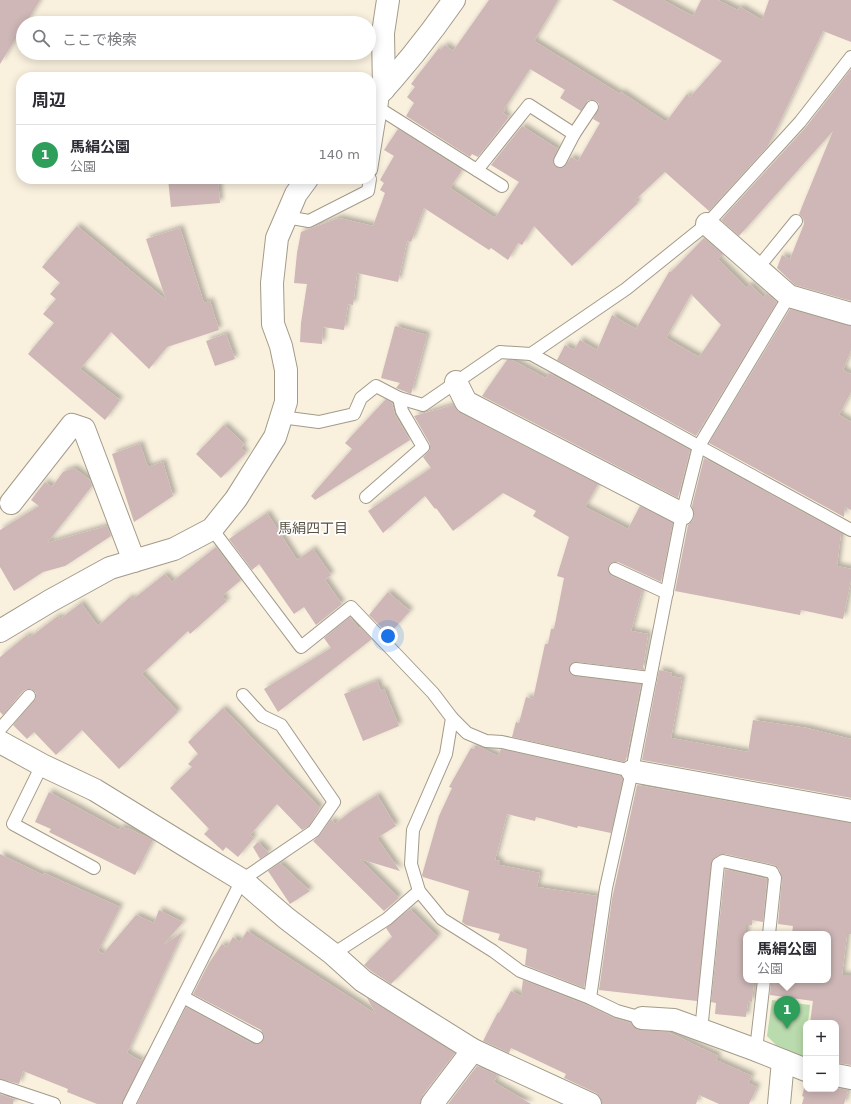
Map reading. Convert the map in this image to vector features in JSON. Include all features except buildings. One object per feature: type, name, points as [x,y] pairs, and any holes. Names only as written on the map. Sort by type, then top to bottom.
[{"type":"street","points":[[379,100],[383,33],[388,0]]},
{"type":"street","points":[[379,100],[433,31],[454,0]]},
{"type":"street","points":[[0,631],[110,568],[174,549],[212,530],[236,499],[276,437],[286,402],[286,370],[282,346],[273,324],[272,283],[277,238],[296,194],[303,184]]},
{"type":"street","points":[[707,224],[789,296],[851,314]]},
{"type":"street","points":[[456,382],[466,402],[682,514]]},
{"type":"street","points":[[11,503],[72,425],[84,429],[134,561]]},
{"type":"street","points":[[0,742],[42,766],[95,790],[242,880],[286,918],[333,954],[364,981],[473,1050],[590,1104]]},
{"type":"street","points":[[632,771],[851,811]]},
{"type":"street","points":[[642,1018],[674,1020],[803,1069]]},
{"type":"street","points":[[432,1104],[473,1050]]},
{"type":"street","points":[[779,1104],[783,1061]]},
{"type":"street","points":[[839,1076],[851,1078]]},
{"type":"lane","points":[[530,354],[626,289],[707,224],[800,122],[851,57]]},
{"type":"lane","points":[[376,126],[379,100],[477,170],[502,186]]},
{"type":"lane","points":[[477,170],[529,105],[574,134]]},
{"type":"lane","points":[[560,161],[574,134],[592,107]]},
{"type":"lane","points":[[286,217],[309,221],[368,191],[369,184]]},
{"type":"lane","points":[[757,269],[796,221]]},
{"type":"lane","points":[[590,998],[606,888],[632,771],[682,514],[699,446],[789,296]]},
{"type":"lane","points":[[281,417],[319,422],[354,414],[361,398],[376,386],[399,398],[423,405],[500,352],[530,354],[851,530]]},
{"type":"lane","points":[[366,497],[423,447],[402,411],[399,398]]},
{"type":"lane","points":[[212,530],[301,647],[351,607],[433,694],[452,718],[467,732],[486,741],[502,742],[632,771]]},
{"type":"lane","points":[[615,570],[667,593]]},
{"type":"lane","points":[[576,669],[650,678]]},
{"type":"lane","points":[[129,1104],[242,880],[314,831],[334,802],[281,725],[262,716],[243,695]]},
{"type":"lane","points":[[0,729],[29,696]]},
{"type":"lane","points":[[452,718],[446,754],[413,830],[411,864],[419,891],[442,919],[520,970],[590,998],[617,1011],[642,1018]]},
{"type":"lane","points":[[42,766],[12,824],[94,868]]},
{"type":"lane","points":[[701,1031],[718,864],[723,861],[772,872],[775,878],[769,931]]},
{"type":"lane","points":[[333,954],[387,919],[419,891]]},
{"type":"lane","points":[[756,1050],[764,983]]},
{"type":"lane","points":[[183,997],[257,1037]]},
{"type":"lane","points":[[0,1086],[54,1104]]},
{"type":"green space","points":[[772,1000],[810,1005],[808,1020],[803,1020],[803,1057],[784,1053],[767,1036]]},
{"type":"place","name":"馬絹公園","points":[[787,1029]]},
{"type":"district","name":"馬絹四丁目","points":[[313,528]]}]
